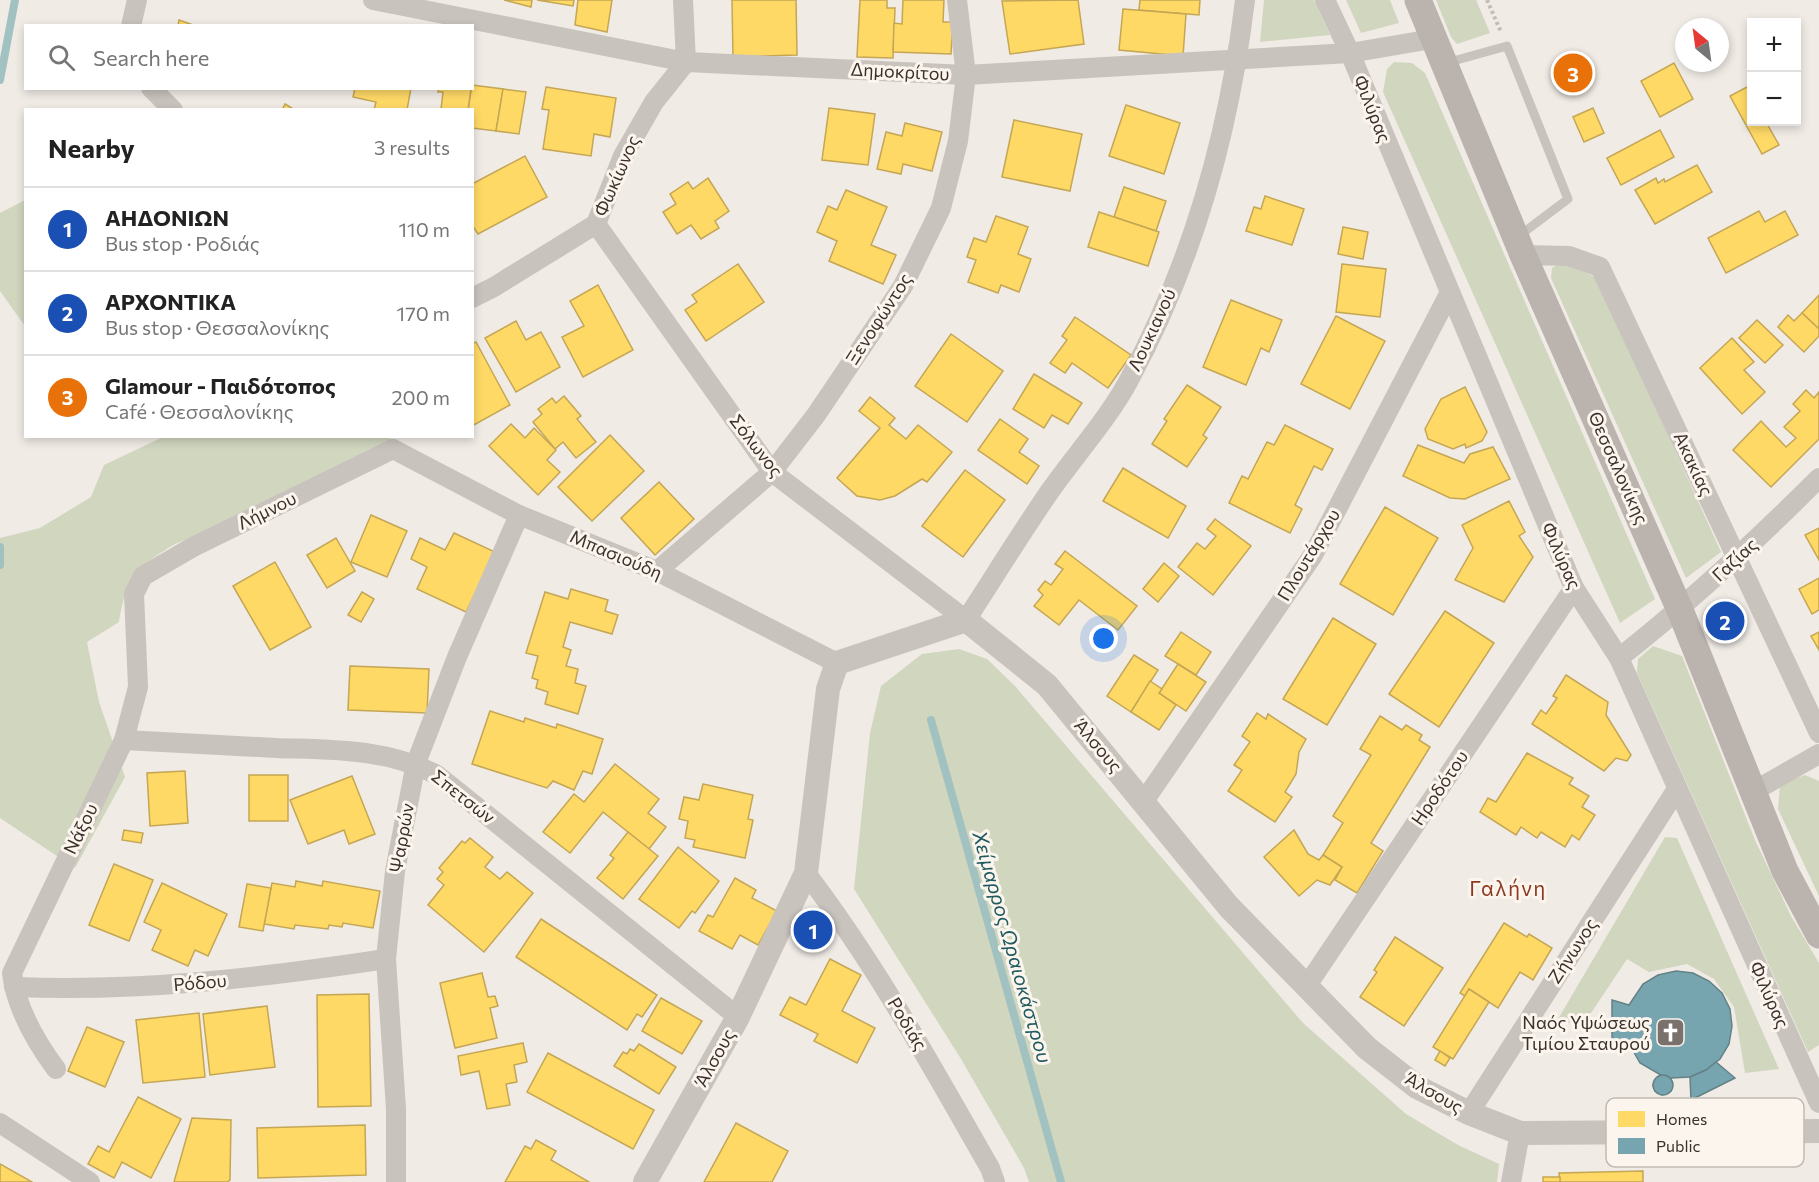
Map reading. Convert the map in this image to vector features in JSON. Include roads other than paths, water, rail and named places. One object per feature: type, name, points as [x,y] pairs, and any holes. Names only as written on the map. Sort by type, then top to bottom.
[{"type":"main road","name":"Θεσσαλονίκης","points":[[1418,0],[1432,39],[1519,246],[1680,610],[1785,871],[1819,935]]},
{"type":"street","points":[[131,24],[137,0]]},
{"type":"street","name":"Δημοκρίτου","points":[[373,0],[456,8],[686,62],[966,75],[1350,53],[1432,39]]},
{"type":"street","points":[[683,0],[686,62]]},
{"type":"street","name":"Ξενοφώντος","points":[[657,571],[772,472],[816,415],[903,286],[941,208],[958,141],[966,75],[957,0]]},
{"type":"street","name":"Λουκιανού","points":[[966,620],[1050,490],[1128,382],[1163,313],[1218,155],[1237,61],[1245,0]]},
{"type":"street","name":"Φιλύρας","points":[[1325,0],[1350,53],[1574,588],[1619,658],[1819,1103]]},
{"type":"street","name":"Φωκίωνος","points":[[474,297],[596,224],[623,156],[654,102],[686,62]]},
{"type":"street","points":[[153,90],[171,108]]},
{"type":"street","name":"Σόλωνος","points":[[596,224],[772,472],[966,620]]},
{"type":"street","name":"Ακακίας","points":[[1519,246],[1569,256],[1600,267],[1819,734]]},
{"type":"street","name":"Πλουτάρχου","points":[[1144,801],[1313,555],[1449,294]]},
{"type":"street","name":"Μπασιούδη","points":[[394,443],[519,515],[657,571],[837,663]]},
{"type":"street","name":"Λήμνου","points":[[143,576],[193,547],[394,443]]},
{"type":"street","name":"Γαζίας","points":[[1619,658],[1680,610],[1737,559],[1819,478]]},
{"type":"street","name":"Ψαρρών","points":[[396,1182],[396,1109],[386,959],[395,871],[416,763],[457,657],[519,515]]},
{"type":"street","name":"Νάξου","points":[[14,987],[12,973],[124,740],[138,687],[134,594],[143,576]]},
{"type":"street","name":"Ηροδότου","points":[[1306,987],[1574,588]]},
{"type":"street","points":[[837,663],[966,620]]},
{"type":"street","name":"Άλσους","points":[[966,620],[1047,685],[1229,907],[1367,1048],[1416,1087],[1469,1113],[1520,1133],[1606,1132]]},
{"type":"street","name":"Άλσους","points":[[645,1182],[738,1017],[806,873],[828,690],[837,663]]},
{"type":"street","name":"Σπετσών","points":[[124,740],[343,751],[385,755],[416,763],[437,775],[738,1017]]},
{"type":"street","points":[[1754,790],[1819,754]]},
{"type":"street","name":"Ζήνωνος","points":[[1469,1113],[1677,789]]},
{"type":"street","name":"Ροδιάς","points":[[806,873],[851,932],[988,1177]]},
{"type":"street","name":"Ρόδου","points":[[14,987],[129,988],[204,983],[386,959]]},
{"type":"street","points":[[14,987],[41,1048],[56,1069]]},
{"type":"street","points":[[0,1123],[90,1182]]},
{"type":"street","name":"Άλσους","points":[[1804,1131],[1819,1131]]},
{"type":"street","points":[[1511,1182],[1520,1133]]},
{"type":"lane","points":[[1443,64],[1507,46],[1568,199],[1519,246]]},
{"type":"waterway","name":"Χείμαρρος Ωραιοκάστρου","points":[[0,80],[15,0]]},
{"type":"waterway","name":"Χείμαρρος Ωραιοκάστρου","points":[[0,547],[0,565]]},
{"type":"waterway","name":"Χείμαρρος Ωραιοκάστρου","points":[[931,720],[1061,1182]]},
{"type":"place","name":"Glamour - Παιδότοπος","points":[[1573,73]]},
{"type":"place","name":"ΑΡΧΟΝΤΙΚΑ","points":[[1725,621]]},
{"type":"place","name":"ΑΗΔΟΝΙΩΝ","points":[[813,930]]},
{"type":"place","name":"Ναός Υψώσεως Τιμίου Σταυρού","points":[[1671,1033]]},
{"type":"district","name":"Γαλήνη","points":[[1508,889]]}]
